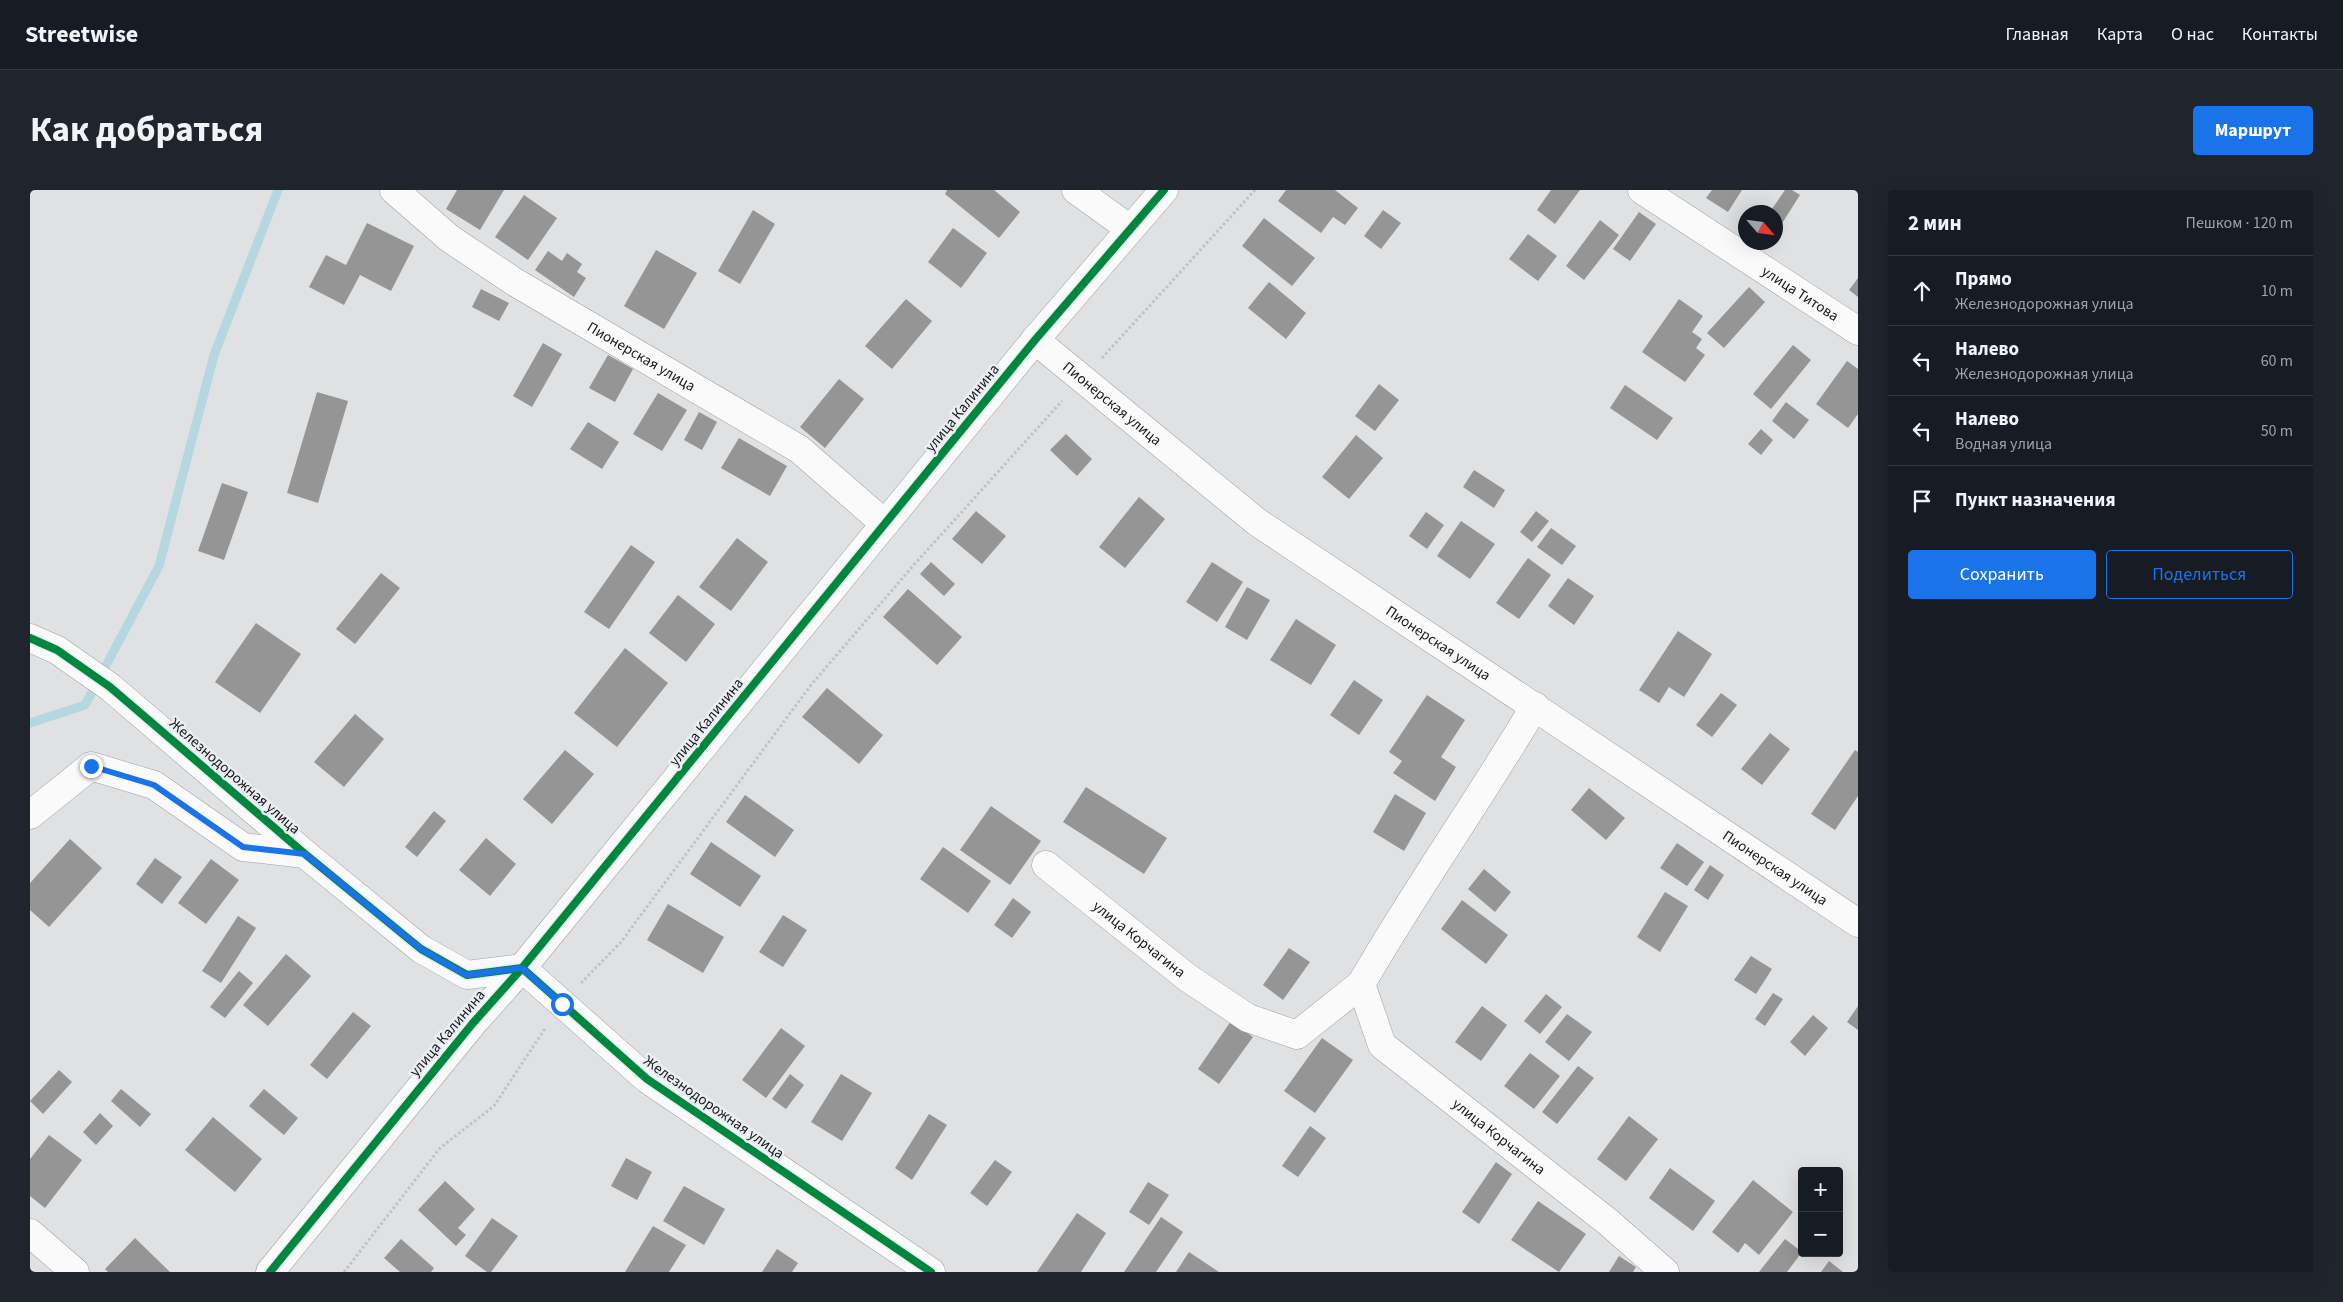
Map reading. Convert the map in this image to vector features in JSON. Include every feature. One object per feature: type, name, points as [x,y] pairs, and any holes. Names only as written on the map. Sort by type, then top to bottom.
[{"type":"street","name":"Пионерская улица","points":[[394,190],[449,238],[513,281],[799,449],[885,524]]},
{"type":"street","points":[[1076,190],[1130,229]]},
{"type":"street","name":"улица Калинина","points":[[270,1272],[473,1023],[522,968],[1035,340],[1164,190]]},
{"type":"street","name":"улица Титова","points":[[1642,190],[1858,331]]},
{"type":"street","name":"Пионерская улица","points":[[1035,340],[1257,522],[1535,706],[1858,924]]},
{"type":"street","name":"Железнодорожная улица","points":[[30,638],[57,650],[110,687],[305,854],[421,949],[466,975],[522,968],[647,1079],[932,1272]]},
{"type":"street","name":"улица Корчагина","points":[[1046,865],[1188,978],[1248,1018],[1298,1035],[1361,984],[1389,936],[1497,770],[1535,706]]},
{"type":"street","points":[[30,815],[91,766],[154,785],[243,847],[305,854]]},
{"type":"street","name":"улица Корчагина","points":[[1361,984],[1382,1045],[1608,1222],[1665,1272]]},
{"type":"street","points":[[30,1233],[75,1272]]},
{"type":"path","points":[[344,1272],[440,1148],[494,1106],[562,1004],[626,934],[811,685],[912,567],[1082,379],[1170,286],[1255,190]]},
{"type":"building","points":[[457,190],[504,190],[480,230],[446,209]]},
{"type":"building","points":[[947,190],[994,190],[1020,212],[999,238],[945,194]]},
{"type":"building","points":[[1286,190],[1335,190],[1358,208],[1345,225],[1333,217],[1321,233],[1278,201]]},
{"type":"building","points":[[1551,190],[1580,190],[1555,224],[1537,210]]},
{"type":"building","points":[[1712,190],[1742,190],[1728,212],[1706,198]]},
{"type":"building","points":[[1785,190],[1792,190],[1800,195],[1783,222],[1783,205],[1775,205]]},
{"type":"building","points":[[524,195],[557,218],[528,260],[495,237]]},
{"type":"building","points":[[753,210],[775,224],[740,284],[718,271]]},
{"type":"building","points":[[1383,210],[1401,223],[1381,249],[1364,236]]},
{"type":"building","points":[[1639,212],[1656,224],[1630,261],[1613,249]]},
{"type":"building","points":[[1264,218],[1315,258],[1292,286],[1242,246]]},
{"type":"building","points":[[1600,220],[1619,235],[1584,280],[1566,266]]},
{"type":"building","points":[[367,223],[414,246],[391,291],[360,275],[344,305],[309,287],[326,255],[346,265]]},
{"type":"building","points":[[953,228],[987,253],[961,288],[928,262]]},
{"type":"building","points":[[1528,234],[1557,256],[1538,281],[1509,259]]},
{"type":"building","points":[[656,250],[697,273],[664,329],[624,306]]},
{"type":"building","points":[[548,251],[562,261],[567,253],[582,264],[577,272],[586,278],[574,297],[535,270]]},
{"type":"building","points":[[1858,278],[1858,297],[1849,290]]},
{"type":"building","points":[[1269,282],[1306,313],[1286,339],[1248,308]]},
{"type":"building","points":[[1749,287],[1765,302],[1724,348],[1707,333]]},
{"type":"building","points":[[481,289],[509,303],[499,321],[472,307]]},
{"type":"building","points":[[906,299],[932,321],[892,369],[865,346]]},
{"type":"building","points":[[1679,299],[1703,316],[1692,332],[1702,339],[1696,348],[1705,355],[1685,382],[1642,352]]},
{"type":"building","points":[[543,343],[562,354],[532,407],[513,396]]},
{"type":"building","points":[[1793,345],[1811,360],[1771,409],[1753,394]]},
{"type":"building","points":[[608,355],[633,369],[615,402],[589,388]]},
{"type":"building","points":[[1847,361],[1858,369],[1858,414],[1848,428],[1816,404]]},
{"type":"building","points":[[839,379],[864,399],[825,448],[800,427]]},
{"type":"building","points":[[1379,384],[1399,400],[1375,431],[1355,416]]},
{"type":"building","points":[[1625,385],[1673,418],[1657,440],[1610,408]]},
{"type":"building","points":[[317,392],[348,401],[318,503],[287,493]]},
{"type":"building","points":[[658,393],[687,410],[662,451],[633,434]]},
{"type":"building","points":[[1786,402],[1809,420],[1794,439],[1772,421]]},
{"type":"building","points":[[699,412],[717,422],[702,450],[684,440]]},
{"type":"building","points":[[588,422],[619,442],[602,469],[570,449]]},
{"type":"building","points":[[1761,429],[1773,440],[1761,455],[1748,444]]},
{"type":"building","points":[[1066,434],[1092,459],[1077,476],[1050,450]]},
{"type":"building","points":[[1356,435],[1383,458],[1349,499],[1322,477]]},
{"type":"building","points":[[739,438],[787,466],[770,496],[721,468]]},
{"type":"building","points":[[1474,470],[1505,490],[1494,508],[1463,487]]},
{"type":"building","points":[[222,483],[248,492],[224,560],[198,551]]},
{"type":"building","points":[[1139,497],[1165,519],[1125,568],[1099,547]]},
{"type":"building","points":[[976,511],[1006,536],[982,564],[952,539]]},
{"type":"building","points":[[1536,511],[1549,521],[1532,542],[1520,532]]},
{"type":"building","points":[[1426,512],[1444,525],[1427,549],[1409,536]]},
{"type":"building","points":[[1461,521],[1495,544],[1470,579],[1437,556]]},
{"type":"building","points":[[1551,528],[1576,546],[1562,565],[1537,547]]},
{"type":"building","points":[[737,538],[768,562],[731,611],[699,587]]},
{"type":"building","points":[[631,545],[655,562],[609,629],[584,612]]},
{"type":"building","points":[[1528,558],[1551,575],[1519,619],[1496,603]]},
{"type":"building","points":[[931,562],[955,584],[944,596],[920,574]]},
{"type":"building","points":[[1212,562],[1243,582],[1217,622],[1186,602]]},
{"type":"building","points":[[381,573],[400,588],[355,644],[336,629]]},
{"type":"building","points":[[1568,578],[1594,596],[1574,625],[1548,606]]},
{"type":"building","points":[[1247,587],[1270,600],[1247,640],[1225,627]]},
{"type":"building","points":[[908,589],[962,637],[937,665],[883,617]]},
{"type":"building","points":[[678,595],[715,624],[686,662],[649,633]]},
{"type":"building","points":[[1296,619],[1336,645],[1311,685],[1270,660]]},
{"type":"building","points":[[256,623],[301,654],[260,713],[215,682]]},
{"type":"building","points":[[1678,631],[1712,654],[1684,697],[1669,687],[1659,703],[1639,690]]},
{"type":"building","points":[[625,648],[668,683],[617,747],[574,713]]},
{"type":"building","points":[[1354,680],[1383,700],[1359,735],[1330,715]]},
{"type":"building","points":[[827,688],[883,735],[859,764],[802,717]]},
{"type":"building","points":[[1721,693],[1737,705],[1712,737],[1696,725]]},
{"type":"building","points":[[1427,695],[1465,720],[1441,757],[1456,767],[1435,801],[1393,773],[1402,761],[1389,752]]},
{"type":"building","points":[[355,714],[384,739],[344,787],[314,762]]},
{"type":"building","points":[[1770,733],[1790,749],[1762,785],[1741,769]]},
{"type":"building","points":[[565,750],[594,774],[552,824],[523,799]]},
{"type":"building","points":[[1855,750],[1858,752],[1858,796],[1835,830],[1811,814]]},
{"type":"building","points":[[1086,787],[1167,838],[1144,874],[1063,822]]},
{"type":"building","points":[[1589,788],[1625,818],[1606,840],[1571,810]]},
{"type":"building","points":[[1395,794],[1426,813],[1404,851],[1373,832]]},
{"type":"building","points":[[745,795],[794,830],[775,857],[726,822]]},
{"type":"building","points":[[991,806],[1041,841],[1010,885],[960,850]]},
{"type":"building","points":[[434,811],[446,821],[417,857],[405,847]]},
{"type":"building","points":[[486,838],[516,864],[490,896],[459,870]]},
{"type":"building","points":[[70,839],[102,868],[49,927],[30,910],[30,883]]},
{"type":"building","points":[[711,842],[761,876],[740,907],[690,874]]},
{"type":"building","points":[[1677,843],[1704,862],[1687,886],[1660,868]]},
{"type":"building","points":[[943,847],[991,881],[968,913],[920,879]]},
{"type":"building","points":[[155,858],[182,877],[162,904],[136,884]]},
{"type":"building","points":[[211,859],[239,880],[206,924],[178,903]]},
{"type":"building","points":[[1710,865],[1724,875],[1708,900],[1694,890]]},
{"type":"building","points":[[1484,869],[1511,892],[1495,912],[1468,889]]},
{"type":"building","points":[[1665,892],[1688,906],[1660,952],[1637,937]]},
{"type":"building","points":[[1013,898],[1031,912],[1012,938],[994,925]]},
{"type":"building","points":[[1462,900],[1508,935],[1486,964],[1441,929]]},
{"type":"building","points":[[668,904],[724,937],[703,973],[647,940]]},
{"type":"building","points":[[783,915],[807,930],[783,967],[759,952]]},
{"type":"building","points":[[238,916],[256,928],[221,983],[202,971]]},
{"type":"building","points":[[1289,948],[1310,962],[1283,1000],[1263,985]]},
{"type":"building","points":[[286,954],[311,976],[268,1026],[243,1005]]},
{"type":"building","points":[[1751,956],[1772,969],[1756,994],[1734,980]]},
{"type":"building","points":[[239,971],[253,983],[225,1018],[210,1007]]},
{"type":"building","points":[[1773,993],[1783,999],[1765,1026],[1755,1019]]},
{"type":"building","points":[[1546,994],[1562,1007],[1540,1034],[1524,1021]]},
{"type":"building","points":[[1482,1006],[1507,1025],[1481,1061],[1455,1042]]},
{"type":"building","points":[[1858,1006],[1858,1030],[1847,1022]]},
{"type":"building","points":[[353,1012],[371,1026],[327,1079],[310,1065]]},
{"type":"building","points":[[1567,1014],[1592,1032],[1569,1061],[1545,1042]]},
{"type":"building","points":[[1813,1015],[1828,1028],[1805,1056],[1790,1042]]},
{"type":"building","points":[[1231,1021],[1253,1037],[1219,1084],[1198,1069]]},
{"type":"building","points":[[781,1028],[805,1046],[766,1098],[742,1080]]},
{"type":"building","points":[[1322,1038],[1353,1060],[1315,1113],[1284,1091]]},
{"type":"building","points":[[1530,1053],[1560,1076],[1534,1109],[1504,1086]]},
{"type":"building","points":[[1578,1066],[1594,1078],[1557,1124],[1542,1112]]},
{"type":"building","points":[[59,1070],[72,1082],[43,1114],[30,1101]]},
{"type":"building","points":[[790,1074],[804,1085],[786,1109],[772,1099]]},
{"type":"building","points":[[841,1074],[872,1093],[842,1141],[811,1122]]},
{"type":"building","points":[[121,1089],[151,1114],[140,1127],[111,1101]]},
{"type":"building","points":[[264,1089],[298,1118],[284,1135],[249,1106]]},
{"type":"building","points":[[100,1113],[113,1126],[96,1145],[83,1132]]},
{"type":"building","points":[[929,1114],[947,1125],[912,1180],[895,1168]]},
{"type":"building","points":[[1629,1116],[1658,1139],[1626,1181],[1597,1159]]},
{"type":"building","points":[[213,1117],[262,1159],[235,1192],[185,1150]]},
{"type":"building","points":[[1310,1126],[1326,1138],[1298,1177],[1282,1166]]},
{"type":"building","points":[[49,1135],[82,1160],[45,1208],[30,1196],[30,1159]]},
{"type":"building","points":[[626,1158],[652,1172],[637,1200],[611,1186]]},
{"type":"building","points":[[995,1160],[1012,1172],[987,1206],[970,1193]]},
{"type":"building","points":[[1496,1162],[1512,1174],[1479,1224],[1462,1212]]},
{"type":"building","points":[[1670,1168],[1715,1201],[1693,1231],[1649,1198]]},
{"type":"building","points":[[1753,1180],[1793,1212],[1759,1255],[1745,1243],[1738,1253],[1712,1232]]},
{"type":"building","points":[[445,1181],[475,1209],[458,1228],[466,1235],[456,1246],[418,1210]]},
{"type":"building","points":[[1148,1182],[1169,1195],[1149,1225],[1129,1212]]},
{"type":"building","points":[[684,1186],[725,1209],[704,1245],[663,1221]]},
{"type":"building","points":[[1538,1201],[1586,1234],[1559,1272],[1511,1240]]},
{"type":"building","points":[[1077,1213],[1106,1233],[1081,1272],[1037,1272]]},
{"type":"building","points":[[1161,1217],[1183,1232],[1156,1272],[1124,1272]]},
{"type":"building","points":[[492,1218],[518,1236],[491,1272],[487,1272],[465,1256]]},
{"type":"building","points":[[653,1226],[686,1245],[669,1272],[625,1272]]},
{"type":"building","points":[[135,1238],[170,1272],[108,1272],[105,1269]]},
{"type":"building","points":[[401,1239],[434,1268],[431,1272],[400,1272],[384,1258]]},
{"type":"building","points":[[1785,1239],[1798,1249],[1798,1257],[1787,1272],[1759,1272]]},
{"type":"building","points":[[777,1249],[798,1263],[792,1272],[762,1272]]},
{"type":"building","points":[[1189,1252],[1219,1272],[1176,1272]]},
{"type":"building","points":[[1619,1256],[1636,1267],[1633,1272],[1609,1272]]},
{"type":"building","points":[[1829,1261],[1843,1272],[1821,1272]]},
{"type":"waterway","points":[[30,723],[85,705],[159,566],[214,355],[278,190]]},
{"type":"cycle path","points":[[270,1272],[473,1023],[522,968],[1035,340],[1164,190]]},
{"type":"cycle path","points":[[30,638],[57,650],[110,687],[305,854],[421,949],[467,975],[522,968],[647,1079],[931,1272]]},
{"type":"route","points":[[91,766],[154,785],[243,847],[305,854],[421,949],[466,975],[522,968],[562,1004]]}]
